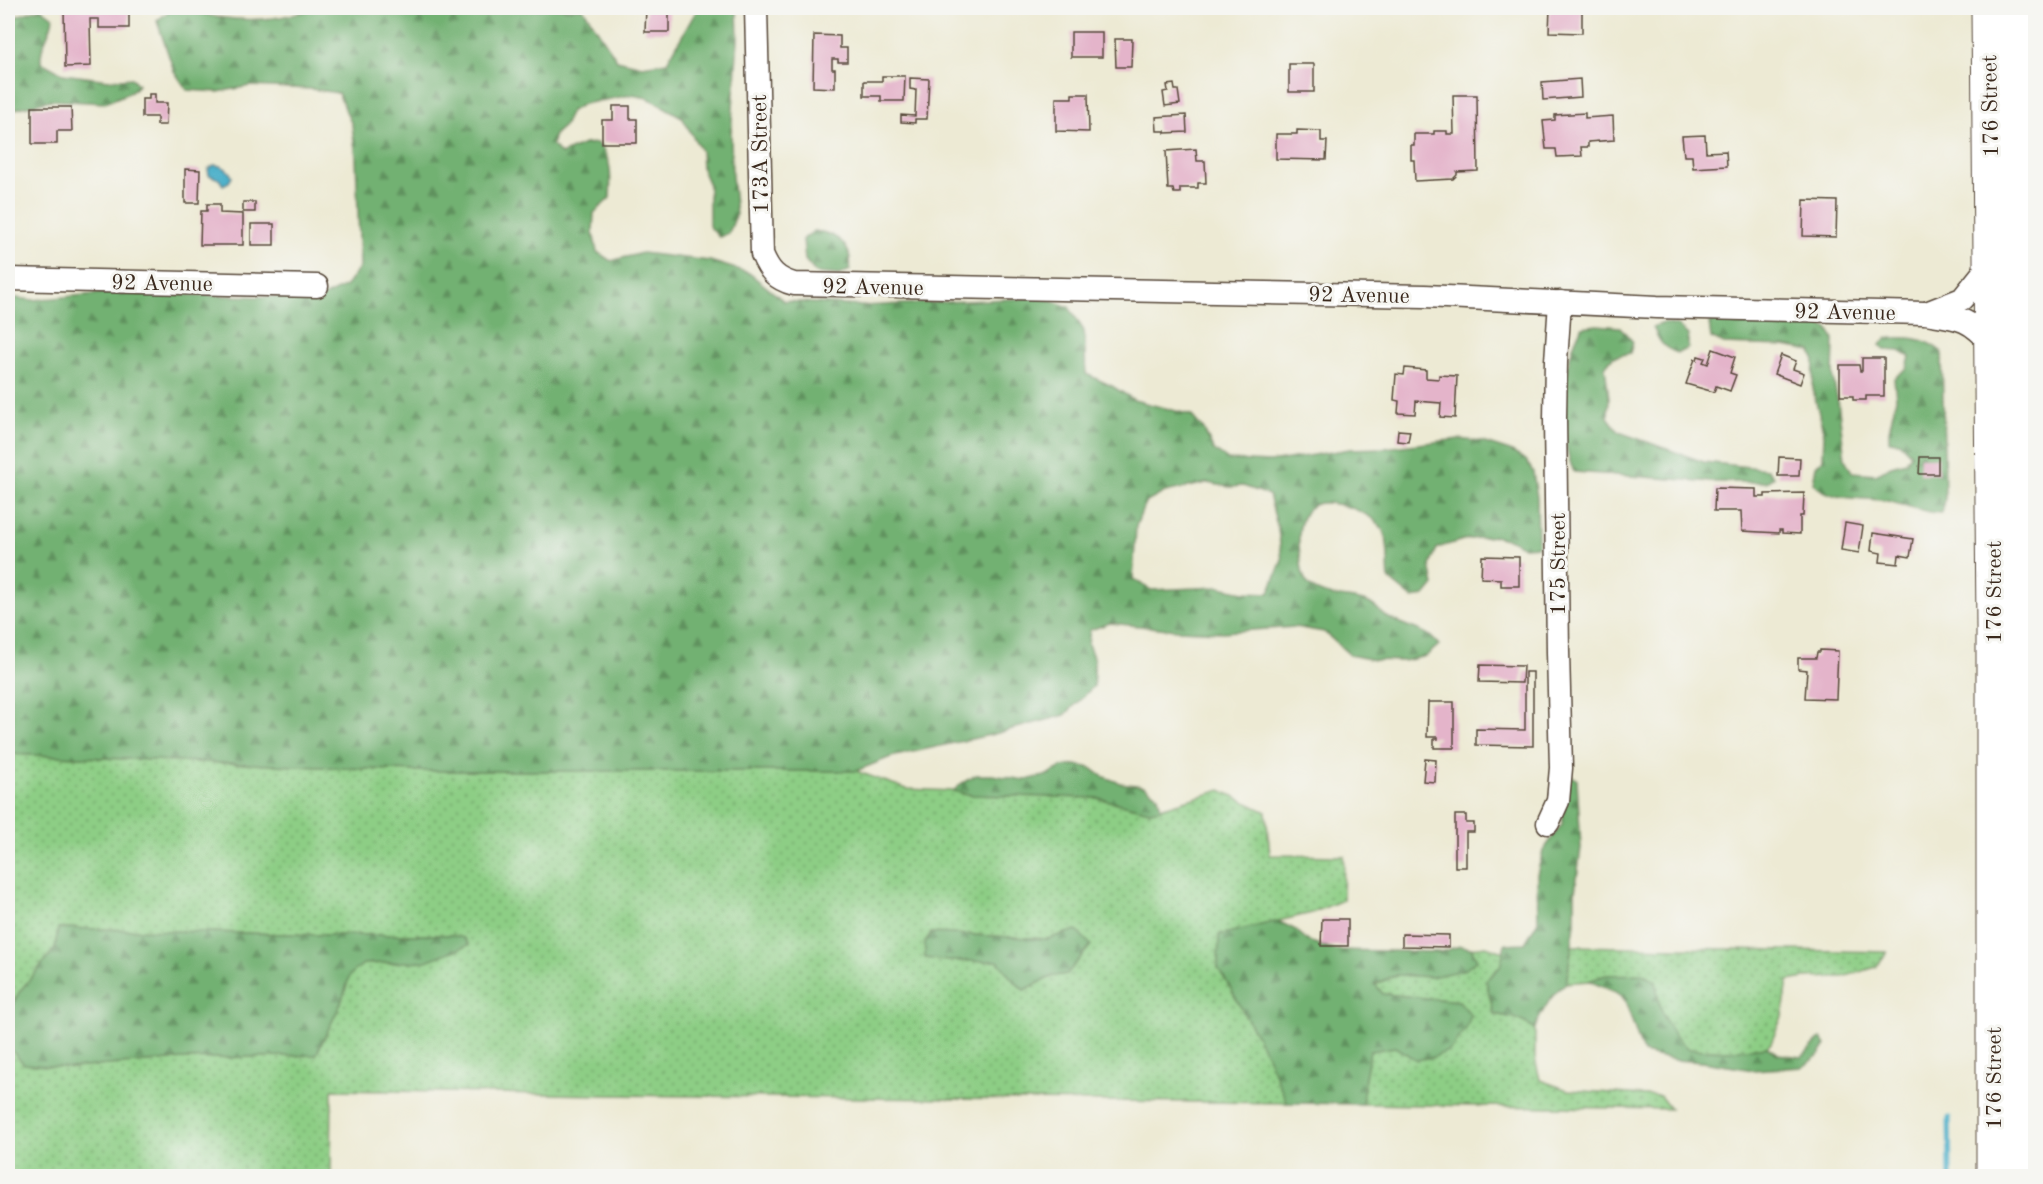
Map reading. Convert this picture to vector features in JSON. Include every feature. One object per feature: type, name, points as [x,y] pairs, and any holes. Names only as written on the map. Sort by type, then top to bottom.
[{"type":"highway","name":"176 Street","points":[[1988,8],[1990,264],[2016,342],[2023,629],[2023,1176]]},
{"type":"highway","name":"176 Street","points":[[1993,1176],[2016,342],[2028,289],[2019,8]]},
{"type":"street","name":"173A Street","points":[[756,8],[762,254],[767,266],[775,276],[794,284]]},
{"type":"street","name":"92 Avenue","points":[[1925,313],[1962,299],[1990,264]]},
{"type":"street","name":"92 Avenue","points":[[8,279],[317,286]]},
{"type":"street","name":"92 Avenue","points":[[794,284],[1324,293],[1925,313],[1959,318],[2016,342]]},
{"type":"street","name":"175 Street","points":[[1548,823],[1558,801],[1561,768],[1555,419],[1560,302]]},
{"type":"green space","points":[[41,8],[53,17],[42,50],[41,62],[63,74],[109,80],[132,78],[138,85],[131,92],[105,103],[50,100],[8,111],[8,19]]},
{"type":"green space","points":[[186,8],[217,17],[254,20],[290,15],[314,8],[583,8],[617,60],[642,66],[667,62],[698,8],[737,8],[738,39],[731,135],[736,215],[729,233],[719,237],[709,226],[709,185],[702,169],[701,151],[682,117],[648,98],[631,95],[583,104],[571,111],[564,126],[555,134],[552,145],[561,154],[584,144],[597,143],[606,155],[610,168],[610,198],[594,213],[593,232],[597,252],[611,261],[642,253],[710,261],[749,273],[784,301],[862,306],[1030,298],[1051,300],[1069,307],[1084,331],[1086,374],[1112,386],[1134,400],[1191,415],[1204,430],[1213,449],[1228,460],[1270,462],[1350,449],[1385,448],[1459,439],[1482,442],[1510,451],[1526,460],[1533,472],[1537,497],[1538,546],[1524,547],[1511,540],[1494,536],[1463,540],[1437,548],[1430,566],[1434,585],[1425,596],[1412,598],[1389,579],[1387,541],[1378,524],[1352,508],[1331,503],[1314,505],[1304,514],[1299,535],[1299,549],[1306,582],[1321,593],[1369,603],[1387,617],[1427,634],[1439,645],[1426,656],[1404,661],[1374,660],[1350,655],[1324,632],[1295,627],[1222,632],[1110,623],[1090,630],[1088,644],[1094,660],[1094,686],[1065,715],[994,734],[891,757],[856,771],[417,771],[8,754],[8,297],[33,300],[105,293],[321,298],[346,286],[360,267],[356,157],[352,125],[338,93],[311,89],[250,86],[218,92],[187,90],[174,71],[157,21],[169,11]],"holes":[[[1207,483],[1230,487],[1243,486],[1269,495],[1278,529],[1282,560],[1269,593],[1244,592],[1220,587],[1151,590],[1133,579],[1136,526],[1145,503],[1165,492]]]},
{"type":"green space","points":[[814,231],[823,232],[842,242],[849,254],[850,270],[839,275],[816,273],[805,260],[803,239]]},
{"type":"green space","points":[[1709,322],[1816,325],[1828,328],[1834,340],[1833,378],[1845,459],[1852,472],[1876,474],[1891,466],[1906,462],[1911,454],[1899,442],[1889,441],[1896,398],[1894,378],[1907,368],[1910,357],[1900,351],[1885,350],[1880,345],[1887,338],[1910,338],[1929,343],[1942,352],[1945,500],[1942,513],[1887,501],[1829,494],[1813,483],[1816,466],[1823,459],[1824,435],[1813,389],[1814,359],[1811,351],[1784,346],[1724,344],[1711,338]]},
{"type":"green space","points":[[1664,323],[1678,326],[1688,335],[1688,348],[1678,353],[1668,349],[1662,343],[1653,327]]},
{"type":"green space","points":[[1597,325],[1620,327],[1633,342],[1630,353],[1613,357],[1605,367],[1609,398],[1608,417],[1619,432],[1704,462],[1767,469],[1774,477],[1766,482],[1714,482],[1574,472],[1565,439],[1566,378],[1575,341],[1582,327]]},
{"type":"green space","points":[[8,754],[417,771],[856,771],[907,789],[953,791],[971,795],[1097,798],[1150,811],[1221,790],[1266,812],[1270,855],[1344,856],[1343,900],[1312,913],[1219,935],[1218,968],[1267,1055],[1287,1103],[332,1090],[331,1176],[8,1176]],"holes":[[[58,928],[321,935],[451,935],[395,963],[363,964],[350,974],[341,1003],[316,1055],[183,1059],[71,1068],[20,991],[55,949]],[[1076,930],[1067,974],[1053,976],[1024,990],[1011,978],[999,961],[925,957],[931,933],[1048,939]]]},
{"type":"green space","points":[[1077,765],[1091,768],[1102,776],[1120,783],[1144,786],[1158,796],[1161,809],[1150,811],[1097,798],[971,795],[953,791],[976,775],[1025,780],[1045,776],[1062,767]]},
{"type":"green space","points":[[1572,776],[1577,780],[1581,848],[1575,892],[1575,924],[1566,983],[1548,1003],[1535,1028],[1515,1018],[1494,1014],[1486,980],[1500,967],[1505,944],[1525,943],[1538,921],[1537,874],[1543,851],[1562,824],[1567,788]]},
{"type":"green space","points":[[1278,921],[1296,930],[1308,941],[1335,950],[1440,952],[1460,946],[1471,948],[1477,960],[1466,969],[1432,977],[1396,975],[1375,984],[1383,994],[1459,1001],[1471,1015],[1466,1029],[1450,1050],[1434,1057],[1416,1060],[1395,1047],[1370,1051],[1362,1104],[1287,1103],[1267,1055],[1218,968],[1219,935]]},
{"type":"green space","points":[[58,928],[321,935],[451,935],[464,938],[469,945],[426,961],[363,964],[350,975],[341,1003],[316,1055],[183,1059],[71,1068],[24,1064],[8,1046],[10,1009],[20,991],[55,949]]},
{"type":"green space","points":[[1076,930],[1091,945],[1067,974],[1053,976],[1024,990],[998,961],[948,961],[925,958],[925,942],[931,933],[1048,939]]},
{"type":"green space","points":[[1486,946],[1504,952],[1500,967],[1486,980],[1494,1014],[1515,1018],[1535,1028],[1535,1058],[1540,1080],[1568,1090],[1660,1096],[1670,1109],[1362,1104],[1370,1051],[1395,1047],[1416,1059],[1459,1001],[1383,994],[1375,985],[1396,975],[1431,977],[1477,960],[1471,948]]},
{"type":"green space","points":[[1572,946],[1887,952],[1876,967],[1843,977],[1788,981],[1783,1014],[1771,1043],[1767,1047],[1729,1051],[1686,1049],[1673,1034],[1665,1019],[1659,1002],[1656,982],[1606,975],[1589,981],[1566,983]]},
{"type":"green space","points":[[1643,974],[1656,982],[1659,1002],[1665,1018],[1674,1034],[1687,1049],[1729,1051],[1767,1047],[1778,1054],[1802,1057],[1821,1038],[1826,1045],[1820,1054],[1803,1067],[1753,1070],[1675,1060],[1643,1053],[1625,1000],[1618,993],[1589,981],[1606,975]]},
{"type":"water","points":[[214,165],[229,172],[232,177],[229,182],[223,185],[219,179],[209,175],[208,169]]},
{"type":"building","points":[[64,8],[129,8],[129,28],[99,28],[99,19],[90,19],[91,66],[65,67]]},
{"type":"building","points":[[195,8],[216,8],[216,12],[195,12]]},
{"type":"building","points":[[646,8],[669,8],[669,32],[645,32]]},
{"type":"building","points":[[1550,8],[1582,8],[1582,33],[1549,32]]},
{"type":"building","points":[[1071,32],[1102,32],[1102,57],[1071,57]]},
{"type":"building","points":[[814,35],[840,36],[840,48],[847,48],[847,62],[832,59],[832,69],[835,69],[835,88],[813,87]]},
{"type":"building","points":[[1115,39],[1132,39],[1131,67],[1116,67]]},
{"type":"building","points":[[1289,64],[1314,64],[1314,92],[1289,92]]},
{"type":"building","points":[[882,76],[905,76],[904,101],[881,101],[881,96],[864,96],[864,81],[882,81]]},
{"type":"building","points":[[910,78],[929,79],[927,119],[915,119],[915,123],[901,122],[901,115],[915,116],[916,90],[910,89]]},
{"type":"building","points":[[1580,79],[1581,97],[1543,100],[1542,82]]},
{"type":"building","points":[[1174,84],[1175,90],[1178,90],[1180,104],[1165,106],[1163,92],[1168,91],[1167,85]]},
{"type":"building","points":[[149,94],[155,94],[155,103],[167,103],[166,125],[157,125],[157,117],[142,117],[142,99],[149,99]]},
{"type":"building","points":[[1072,94],[1088,94],[1089,132],[1056,131],[1056,98],[1072,98]]},
{"type":"building","points":[[1453,95],[1477,95],[1478,171],[1457,172],[1453,179],[1415,181],[1414,160],[1411,160],[1414,134],[1434,134],[1434,131],[1447,131],[1447,134],[1454,134]]},
{"type":"building","points":[[613,106],[630,106],[630,119],[637,119],[637,143],[602,143],[602,120],[613,120]]},
{"type":"building","points":[[32,107],[71,107],[72,131],[57,131],[57,144],[32,144]]},
{"type":"building","points":[[1585,113],[1585,118],[1613,116],[1614,140],[1588,142],[1588,147],[1581,147],[1582,156],[1557,157],[1556,149],[1546,149],[1543,121],[1555,120],[1555,115]]},
{"type":"building","points":[[1186,115],[1187,132],[1157,131],[1156,117]]},
{"type":"building","points":[[1297,130],[1321,131],[1321,141],[1327,141],[1326,160],[1276,159],[1276,134],[1297,134]]},
{"type":"building","points":[[1705,135],[1706,152],[1726,151],[1727,166],[1693,168],[1692,156],[1684,156],[1682,136]]},
{"type":"building","points":[[1196,149],[1197,161],[1205,161],[1206,183],[1198,183],[1198,188],[1180,188],[1180,193],[1174,193],[1173,189],[1168,189],[1166,151]]},
{"type":"building","points":[[185,169],[200,170],[199,203],[185,203]]},
{"type":"building","points":[[1804,200],[1837,201],[1836,237],[1803,236]]},
{"type":"building","points":[[243,202],[255,202],[255,212],[243,212]]},
{"type":"building","points":[[207,204],[220,204],[220,213],[243,214],[243,245],[200,245],[201,211],[207,211]]},
{"type":"building","points":[[251,224],[274,224],[274,245],[251,245]]},
{"type":"building","points":[[1713,349],[1735,357],[1730,373],[1736,375],[1730,391],[1716,386],[1714,392],[1686,384],[1695,359],[1697,360],[1698,356],[1705,358],[1703,362],[1708,364]]},
{"type":"building","points":[[1781,355],[1796,361],[1793,369],[1804,373],[1800,384],[1774,374]]},
{"type":"building","points":[[1862,358],[1884,358],[1884,396],[1866,396],[1866,400],[1853,400],[1853,396],[1840,396],[1840,365],[1859,365],[1862,371]]},
{"type":"building","points":[[1405,368],[1426,370],[1426,378],[1439,379],[1439,375],[1457,376],[1455,418],[1440,417],[1441,403],[1416,401],[1415,414],[1398,413],[1399,401],[1394,400],[1396,374],[1404,375]]},
{"type":"building","points":[[1398,430],[1410,431],[1408,442],[1397,441]]},
{"type":"building","points":[[1779,457],[1800,458],[1799,476],[1778,476]]},
{"type":"building","points":[[1920,457],[1938,457],[1938,474],[1919,474]]},
{"type":"building","points":[[1715,488],[1756,489],[1756,497],[1765,497],[1765,494],[1804,493],[1800,534],[1782,533],[1782,530],[1779,530],[1779,533],[1742,531],[1741,511],[1714,511]]},
{"type":"building","points":[[1845,523],[1863,526],[1859,553],[1841,550]]},
{"type":"building","points":[[1873,533],[1913,539],[1910,557],[1899,555],[1898,564],[1880,562],[1881,553],[1871,551]]},
{"type":"building","points":[[1482,556],[1519,557],[1519,586],[1501,586],[1501,579],[1481,578]]},
{"type":"building","points":[[1820,650],[1838,651],[1836,699],[1805,698],[1807,670],[1798,669],[1798,658],[1816,658]]},
{"type":"building","points":[[1480,665],[1523,666],[1522,683],[1479,682]]},
{"type":"building","points":[[1525,672],[1533,672],[1533,746],[1476,745],[1476,729],[1525,730]]},
{"type":"building","points":[[1428,702],[1454,702],[1454,748],[1434,748],[1434,739],[1438,737],[1427,737]]},
{"type":"building","points":[[1425,759],[1436,760],[1435,782],[1423,781]]},
{"type":"building","points":[[1455,815],[1466,815],[1466,823],[1474,823],[1474,832],[1466,832],[1466,867],[1455,867]]},
{"type":"building","points":[[1322,919],[1348,919],[1348,946],[1321,946]]},
{"type":"building","points":[[1402,934],[1449,935],[1449,947],[1402,946]]},
{"type":"waterway","points":[[1949,1118],[1950,1176]]}]
